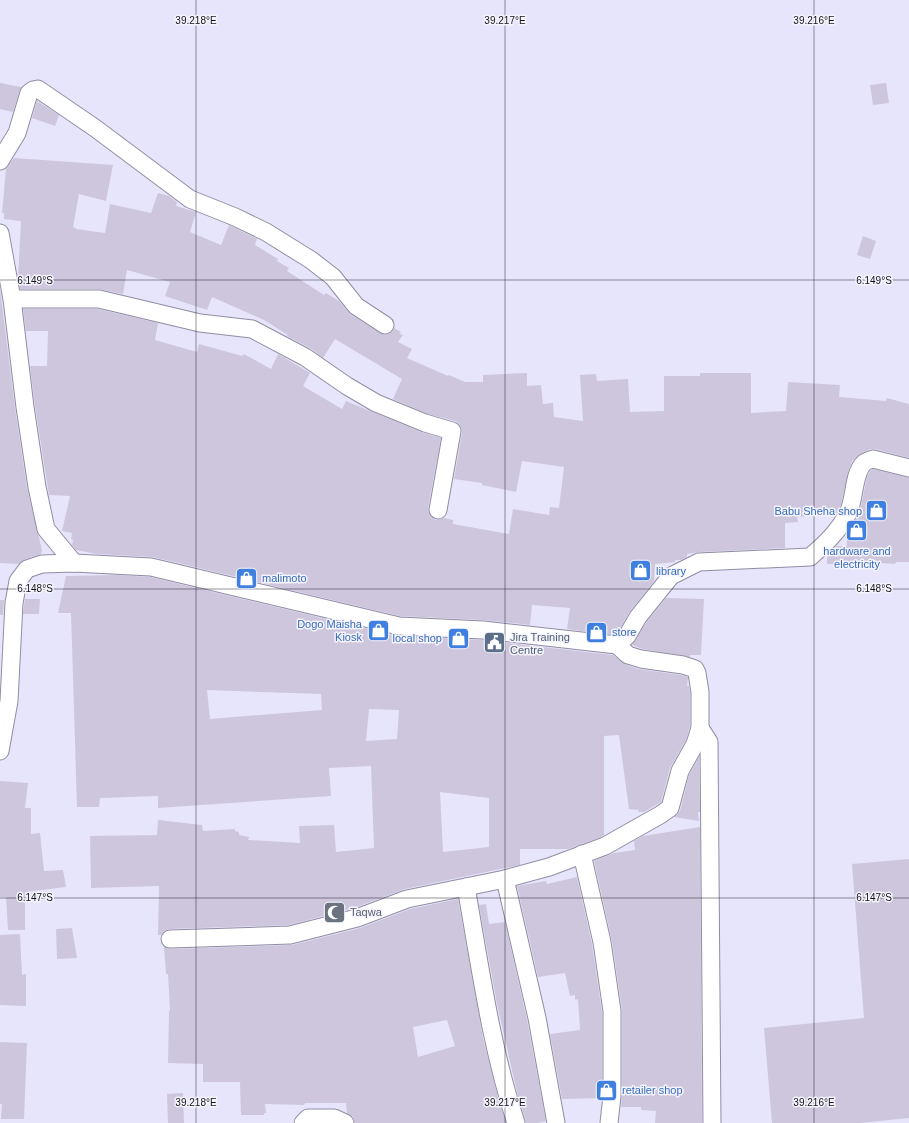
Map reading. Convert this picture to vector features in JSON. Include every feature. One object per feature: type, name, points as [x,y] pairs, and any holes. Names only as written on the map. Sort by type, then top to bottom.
[{"type":"street","points":[[0,161],[18,133],[29,93],[38,89],[95,128],[190,199],[235,217],[266,232],[311,260],[333,277],[356,306],[385,325]]},
{"type":"street","points":[[0,233],[12,299],[25,407],[37,487],[46,529],[74,563]]},
{"type":"street","points":[[12,299],[99,299],[200,323],[252,329],[305,358],[347,386],[376,402],[425,423],[452,431],[438,510]]},
{"type":"street","points":[[616,644],[627,636],[638,617],[671,576],[699,562],[810,557],[823,547],[837,532],[849,512],[859,471],[864,463],[873,459],[909,468]]},
{"type":"street","points":[[0,751],[9,701],[14,602],[18,581],[27,569],[42,564],[74,563],[151,567],[399,626],[483,630],[616,644],[628,655],[641,659],[683,665],[695,669],[698,673],[700,692],[700,728],[695,744],[680,771],[670,808],[645,825],[605,846],[548,867],[466,888],[407,899],[357,918],[290,935],[170,939]]},
{"type":"street","points":[[700,728],[709,742],[712,1123]]},
{"type":"street","points":[[582,854],[602,942],[612,1011],[612,1096],[609,1123]]},
{"type":"street","points":[[505,879],[537,1018],[556,1123]]},
{"type":"street","points":[[466,888],[492,1030],[516,1123]]},
{"type":"street","points":[[303,1123],[308,1118],[334,1118],[345,1123]]},
{"type":"building","points":[[0,83],[21,87],[13,112],[0,109]]},
{"type":"building","points":[[886,83],[889,103],[873,105],[870,85]]},
{"type":"building","points":[[37,101],[59,115],[55,126],[32,118]]},
{"type":"building","points":[[14,158],[113,165],[106,201],[79,194],[73,227],[76,229],[105,233],[110,204],[151,213],[158,193],[169,196],[177,202],[176,206],[196,212],[190,232],[221,245],[229,225],[257,239],[255,245],[278,259],[277,261],[289,268],[287,271],[324,295],[326,293],[339,301],[350,314],[380,333],[384,335],[389,334],[394,328],[401,332],[400,334],[403,335],[398,342],[412,349],[407,358],[465,382],[483,382],[483,375],[527,373],[527,386],[541,385],[543,404],[553,403],[554,417],[583,421],[580,375],[596,374],[597,381],[628,379],[630,412],[664,411],[664,376],[700,376],[700,373],[751,373],[751,413],[786,411],[788,382],[840,385],[839,397],[886,401],[887,398],[909,404],[909,458],[875,449],[870,449],[860,454],[852,461],[841,504],[837,513],[797,517],[798,522],[785,523],[785,548],[699,552],[687,554],[687,557],[681,560],[675,560],[675,562],[655,564],[654,581],[630,611],[619,630],[614,635],[567,629],[570,608],[532,605],[530,625],[484,620],[400,616],[153,557],[97,554],[76,550],[72,545],[72,533],[62,531],[70,496],[49,495],[35,406],[30,366],[47,366],[48,331],[26,331],[23,309],[98,309],[158,323],[155,340],[197,352],[199,344],[242,356],[244,354],[271,369],[278,354],[310,373],[303,386],[342,409],[346,401],[421,432],[441,438],[428,508],[431,517],[436,520],[444,518],[453,520],[453,524],[509,534],[513,509],[549,515],[550,507],[559,508],[564,467],[522,461],[516,492],[482,485],[482,483],[454,479],[462,433],[459,424],[455,421],[428,414],[393,399],[402,379],[335,339],[323,358],[310,348],[287,336],[288,335],[264,320],[212,297],[207,310],[165,296],[170,282],[127,270],[123,294],[99,289],[20,289],[18,278],[21,221],[4,219],[4,213],[2,213],[6,169]]},
{"type":"building","points":[[863,236],[876,241],[870,259],[857,255]]},
{"type":"building","points":[[0,289],[27,488],[42,550],[41,554],[24,560],[18,564],[0,563]]},
{"type":"building","points":[[873,469],[909,478],[909,562],[896,562],[895,564],[867,562],[867,564],[827,564],[827,556],[835,549],[836,546],[847,546],[847,533],[860,511],[867,477]]},
{"type":"building","points":[[119,575],[150,577],[397,636],[482,640],[613,655],[625,664],[638,669],[688,677],[687,686],[689,686],[690,693],[690,726],[686,740],[670,768],[661,802],[644,812],[629,809],[619,735],[604,736],[604,835],[601,837],[568,849],[520,849],[520,865],[405,889],[354,908],[289,925],[170,929],[164,931],[161,935],[158,935],[159,886],[91,888],[90,836],[157,835],[158,820],[202,825],[203,831],[235,829],[235,831],[239,832],[239,835],[249,837],[248,840],[300,843],[299,826],[334,825],[336,852],[374,848],[371,766],[329,768],[331,796],[158,808],[158,796],[100,798],[99,807],[77,807],[71,613],[58,613],[66,576]],"holes":[[[207,690],[321,694],[322,710],[210,719]],[[369,709],[399,710],[397,739],[366,741]],[[440,792],[489,798],[489,847],[443,852]]]},
{"type":"building","points":[[666,598],[704,599],[701,655],[690,655],[690,657],[643,649],[632,645],[646,623]]},
{"type":"building","points":[[25,599],[40,599],[39,614],[23,614]]},
{"type":"building","points":[[0,600],[4,600],[3,615],[0,615]]},
{"type":"building","points":[[699,757],[699,821],[674,817],[680,811],[689,775]]},
{"type":"building","points":[[0,781],[28,783],[25,808],[31,808],[31,834],[40,833],[44,871],[63,870],[66,887],[25,892],[25,930],[8,930],[6,897],[0,897]]},
{"type":"building","points":[[700,827],[702,1123],[655,1123],[656,1111],[641,1110],[641,1107],[621,1107],[622,1010],[612,941],[594,861],[614,853],[635,850],[634,841],[643,836]]},
{"type":"building","points":[[909,859],[909,1118],[860,1123],[772,1123],[764,1028],[864,1018],[852,864]]},
{"type":"building","points":[[577,877],[592,944],[602,1012],[602,1098],[562,1099],[550,1034],[580,1030],[578,999],[575,1000],[575,995],[570,996],[565,973],[538,977],[517,886],[546,881],[547,884]]},
{"type":"building","points":[[458,899],[483,1038],[506,1123],[355,1123],[353,1117],[347,1113],[346,1103],[305,1103],[304,1105],[265,1104],[266,1113],[264,1113],[264,1115],[241,1115],[240,1082],[203,1082],[203,1064],[168,1063],[170,1011],[168,974],[166,974],[164,946],[170,949],[292,945],[360,928],[410,909]],"holes":[[[447,1020],[455,1046],[418,1057],[413,1027]]]},
{"type":"building","points":[[486,904],[489,924],[505,922],[527,1020],[546,1121],[526,1123],[517,1092],[497,1004],[479,905]]},
{"type":"building","points":[[72,928],[77,958],[57,959],[56,929]]},
{"type":"building","points":[[20,934],[22,975],[26,974],[26,1006],[0,1005],[0,935]]},
{"type":"building","points":[[0,1042],[27,1043],[24,1119],[1,1119]]},
{"type":"building","points":[[183,1093],[184,1123],[168,1123],[167,1094]]},
{"type":"place","name":"Babu Sheha shop","points":[[877,511]]},
{"type":"place","name":"hardware and electricity","points":[[857,531]]},
{"type":"place","name":"library","points":[[641,571]]},
{"type":"place","name":"malimoto","points":[[247,578]]},
{"type":"place","name":"Dogo Maisha Kiosk","points":[[378,630]]},
{"type":"place","name":"store","points":[[596,632]]},
{"type":"place","name":"local shop","points":[[458,638]]},
{"type":"place","name":"Jira Training Centre","points":[[495,643]]},
{"type":"place","name":"Taqwa","points":[[335,912]]},
{"type":"place","name":"retailer shop","points":[[606,1090]]}]
